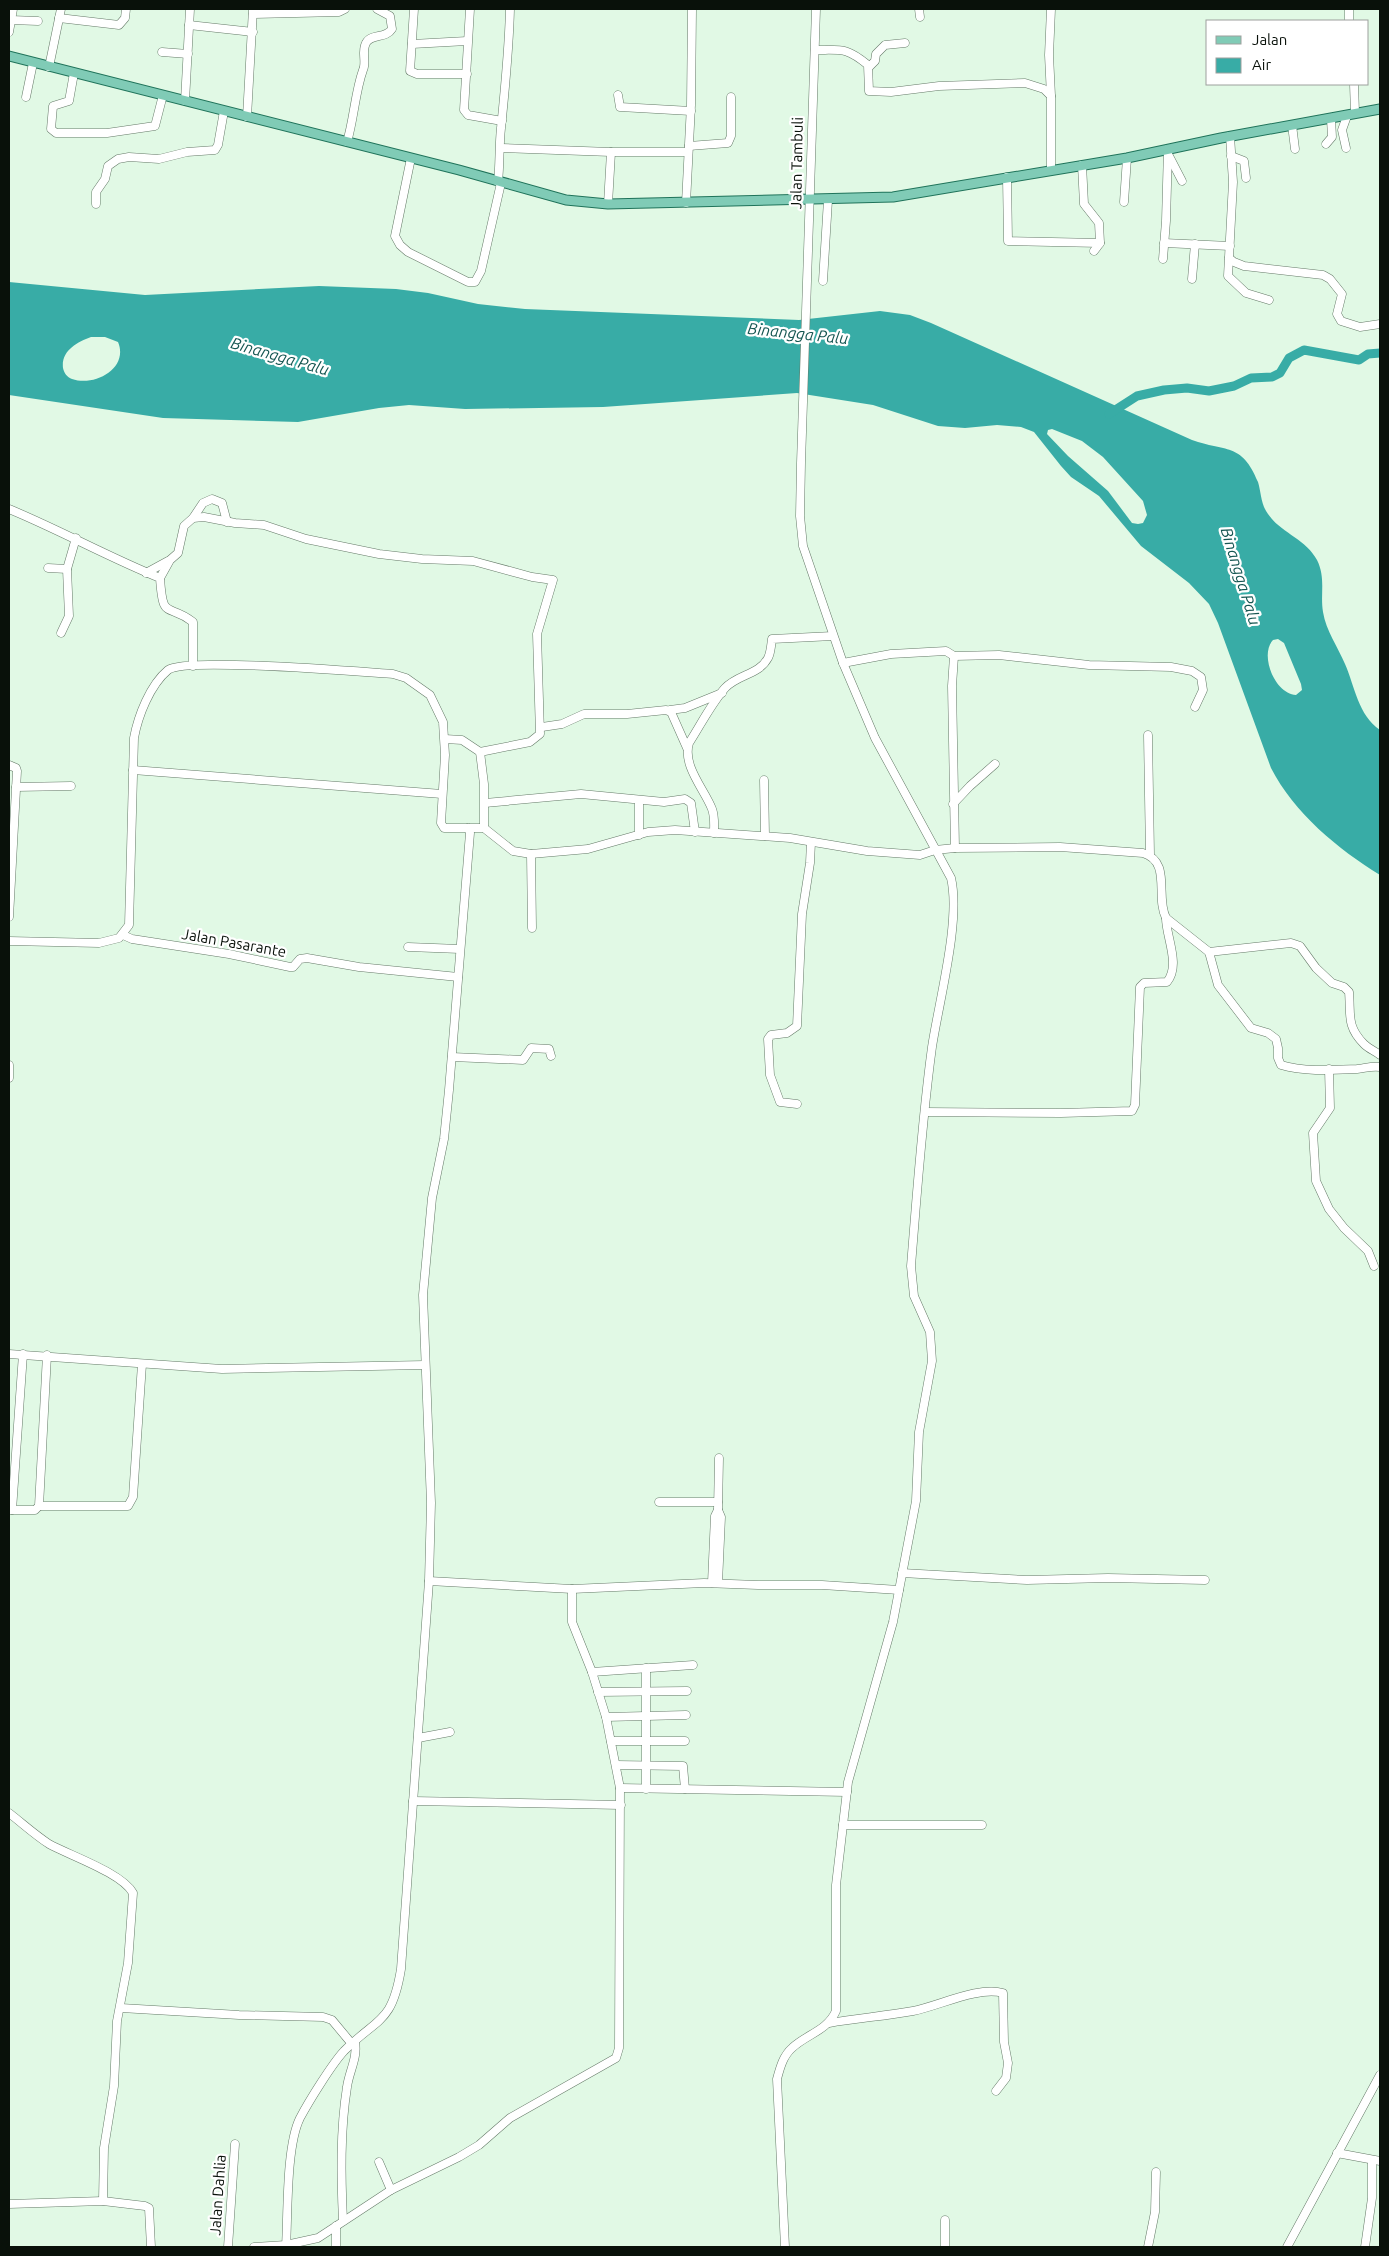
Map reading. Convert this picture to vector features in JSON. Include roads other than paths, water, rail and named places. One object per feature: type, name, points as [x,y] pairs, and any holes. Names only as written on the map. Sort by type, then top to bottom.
[{"type":"main road","points":[[9,56],[411,158],[566,200],[608,204],[810,201],[893,197],[1168,151],[1230,136],[1380,109]]},
{"type":"street","points":[[9,32],[13,9]]},
{"type":"street","points":[[49,67],[61,9]]},
{"type":"street","points":[[59,18],[119,25],[125,18],[126,9]]},
{"type":"street","points":[[185,101],[190,9]]},
{"type":"street","points":[[247,117],[253,11],[340,12],[345,9]]},
{"type":"street","points":[[347,142],[357,104],[359,77],[364,69],[364,46],[369,39],[388,34],[392,29],[390,16],[378,9]]},
{"type":"street","points":[[414,9],[410,64],[413,73],[467,74]]},
{"type":"street","points":[[470,9],[464,110],[468,115],[502,121]]},
{"type":"street","points":[[411,158],[395,236],[400,246],[408,252],[468,282],[475,282],[480,270],[499,183],[510,9]]},
{"type":"street","points":[[686,203],[691,111],[692,9]]},
{"type":"street","name":"Jalan Tambuli","points":[[816,9],[806,318],[802,535],[843,663],[875,738],[924,824],[935,850],[951,878],[954,895],[950,944],[935,1026],[925,1112],[911,1278],[914,1296],[930,1332],[932,1354],[919,1432],[916,1501],[886,1648],[851,1770],[847,1792],[835,1923],[838,2002],[836,2011],[829,2023]]},
{"type":"street","points":[[1051,9],[1049,55],[1051,170]]},
{"type":"street","points":[[11,20],[38,21]]},
{"type":"street","points":[[189,25],[252,32]]},
{"type":"street","points":[[412,44],[467,41]]},
{"type":"street","points":[[869,68],[874,64],[876,54],[885,45],[905,44]]},
{"type":"street","points":[[815,50],[852,52],[869,68],[870,90],[891,92],[939,86],[1025,82],[1044,89],[1051,96]]},
{"type":"street","points":[[162,52],[188,54]]},
{"type":"street","points":[[26,97],[33,63]]},
{"type":"street","points":[[74,73],[69,101],[53,106],[51,130],[56,133],[108,133],[153,127],[157,125],[163,95]]},
{"type":"street","points":[[1346,148],[1342,130],[1351,115],[1354,85]]},
{"type":"street","points":[[618,95],[620,107],[691,111]]},
{"type":"street","points":[[501,148],[611,152],[688,149],[728,143],[730,136],[731,98]]},
{"type":"street","points":[[96,204],[96,192],[105,179],[108,166],[118,159],[129,157],[159,159],[187,152],[215,150],[218,145],[224,111]]},
{"type":"street","points":[[1326,144],[1332,137],[1330,119]]},
{"type":"street","points":[[1292,125],[1295,149]]},
{"type":"street","points":[[1230,136],[1233,182],[1230,279],[1252,297],[1269,300]]},
{"type":"street","points":[[1168,151],[1182,181]]},
{"type":"street","points":[[1163,259],[1168,151]]},
{"type":"street","points":[[608,204],[611,152]]},
{"type":"street","points":[[1231,156],[1244,161],[1246,178]]},
{"type":"street","points":[[1124,202],[1127,158]]},
{"type":"street","points":[[1082,165],[1084,204],[1098,220],[1100,243],[1094,251]]},
{"type":"street","points":[[1007,177],[1008,241],[1100,243]]},
{"type":"street","points":[[823,281],[828,200]]},
{"type":"street","points":[[1164,243],[1230,246]]},
{"type":"street","points":[[1192,279],[1195,244]]},
{"type":"street","points":[[1230,258],[1244,266],[1323,275],[1330,279],[1342,294],[1337,314],[1341,321],[1360,327],[1380,324]]},
{"type":"street","points":[[146,573],[170,560],[178,553],[184,526],[193,518],[203,503],[212,499],[222,503],[228,522]]},
{"type":"street","points":[[9,509],[76,538],[125,565],[160,578]]},
{"type":"street","points":[[193,518],[204,517],[228,522],[264,525],[306,539],[379,554],[422,559],[473,561],[532,577],[553,580],[537,634],[542,727],[538,738],[530,742],[480,752],[462,740],[445,739]]},
{"type":"street","points":[[61,632],[69,616],[67,569],[76,538]]},
{"type":"street","points":[[170,560],[160,578],[162,603],[169,611],[187,617],[193,622],[193,666]]},
{"type":"street","points":[[48,568],[67,569]]},
{"type":"street","points":[[687,748],[722,693],[732,681],[758,670],[764,664],[768,657],[772,639],[833,636]]},
{"type":"street","points":[[843,663],[867,658],[946,651],[954,656],[999,655],[1089,665],[1161,666],[1198,674],[1203,687],[1195,707]]},
{"type":"street","points":[[954,656],[953,804],[955,848]]},
{"type":"street","points":[[9,941],[94,944],[109,942],[123,934],[131,917],[130,871],[133,770],[134,738],[137,724],[156,685],[172,668],[193,666],[272,667],[401,675],[430,695],[443,722],[445,739],[442,826],[484,828],[513,851],[531,854],[588,849],[661,830],[765,836],[884,853],[920,855],[935,850],[955,848],[1060,847],[1129,850],[1150,855],[1159,865],[1171,944],[1171,972],[1167,982],[1144,983],[1140,987],[1135,1105],[1132,1111],[1061,1113],[925,1112]]},
{"type":"street","points":[[542,727],[562,724],[584,714],[685,708],[722,693]]},
{"type":"street","points":[[670,710],[687,748],[699,787],[714,815],[714,833]]},
{"type":"street","points":[[1148,735],[1150,855]]},
{"type":"street","points":[[480,752],[485,803],[484,828]]},
{"type":"street","points":[[953,804],[995,764]]},
{"type":"street","points":[[9,765],[16,768],[17,771],[9,917]]},
{"type":"street","points":[[133,770],[442,794]]},
{"type":"street","points":[[764,780],[765,836]]},
{"type":"street","points":[[16,786],[71,786]]},
{"type":"street","points":[[485,803],[580,794],[639,800],[689,800],[695,832]]},
{"type":"street","points":[[639,800],[639,835]]},
{"type":"street","points":[[286,2246],[292,2153],[296,2128],[334,2064],[353,2043],[387,2014],[398,1989],[414,1801],[429,1581],[431,1503],[423,1314],[425,1266],[432,1198],[444,1139],[470,833],[468,828]]},
{"type":"street","points":[[797,1104],[780,1102],[772,1084],[768,1039],[770,1034],[787,1033],[797,1026],[803,909],[811,842]]},
{"type":"street","points":[[531,854],[532,928]]},
{"type":"street","points":[[1166,918],[1209,952],[1218,985],[1251,1028],[1268,1033],[1276,1038],[1278,1058],[1281,1066],[1301,1070],[1356,1069],[1368,1065],[1380,1067]]},
{"type":"street","name":"Jalan Pasarante","points":[[123,934],[132,939],[229,954],[290,967],[293,967],[300,959],[307,958],[360,967],[458,977]]},
{"type":"street","points":[[1209,952],[1291,943],[1297,944],[1332,983],[1344,987],[1349,992],[1348,1014],[1351,1026],[1366,1046],[1380,1055]]},
{"type":"street","points":[[408,947],[460,949]]},
{"type":"street","points":[[452,1057],[523,1060],[531,1048],[535,1047],[549,1049],[551,1056]]},
{"type":"street","points":[[9,1065],[9,1078]]},
{"type":"street","points":[[1329,1069],[1330,1108],[1313,1133],[1316,1181],[1329,1209],[1344,1228],[1368,1251],[1374,1266]]},
{"type":"street","points":[[9,1354],[142,1364],[258,1369],[425,1365]]},
{"type":"street","points":[[23,1354],[11,1510],[35,1510],[38,1506],[47,1356]]},
{"type":"street","points":[[38,1506],[128,1506],[133,1497],[142,1364]]},
{"type":"street","points":[[715,1583],[721,1517],[718,1506],[719,1458]]},
{"type":"street","points":[[659,1502],[718,1506]]},
{"type":"street","points":[[902,1573],[1028,1580],[1108,1578],[1205,1580]]},
{"type":"street","points":[[429,1581],[572,1589],[715,1583],[758,1586],[822,1585],[899,1590]]},
{"type":"street","points":[[254,2247],[286,2246],[318,2238],[391,2190],[459,2157],[479,2145],[510,2118],[616,2058],[619,2048],[620,1788],[606,1717],[592,1672],[574,1629],[570,1610],[572,1589]]},
{"type":"street","points":[[592,1672],[693,1665]]},
{"type":"street","points":[[646,1668],[646,1789]]},
{"type":"street","points":[[598,1692],[687,1691]]},
{"type":"street","points":[[606,1717],[686,1715]]},
{"type":"street","points":[[418,1738],[450,1732]]},
{"type":"street","points":[[612,1741],[685,1741]]},
{"type":"street","points":[[616,1765],[683,1766],[685,1789]]},
{"type":"street","points":[[620,1788],[847,1792]]},
{"type":"street","points":[[414,1801],[621,1804]]},
{"type":"street","points":[[9,1812],[48,1843],[103,1870],[132,1890],[134,1900],[121,2008],[117,2021],[114,2086],[104,2148],[103,2201]]},
{"type":"street","points":[[843,1825],[982,1825]]},
{"type":"street","points":[[785,2247],[776,2079],[782,2062],[793,2047],[829,2023],[914,2011],[974,1994],[997,1991],[1003,1993],[1005,1999],[1004,2042],[1008,2063],[1006,2078],[996,2090]]},
{"type":"street","points":[[121,2008],[239,2015],[323,2017],[332,2020],[353,2043],[356,2050],[347,2087],[340,2224],[336,2247]]},
{"type":"street","points":[[1287,2247],[1380,2075]]},
{"type":"street","name":"Jalan Dahlia","points":[[228,2247],[235,2144]]},
{"type":"street","points":[[1337,2153],[1380,2161]]},
{"type":"street","points":[[1364,2247],[1372,2198],[1372,2160]]},
{"type":"street","points":[[380,2162],[391,2190]]},
{"type":"street","points":[[1148,2247],[1155,2212],[1156,2172]]},
{"type":"street","points":[[9,2204],[103,2201],[149,2208],[151,2247]]},
{"type":"street","points":[[945,2220],[945,2247]]},
{"type":"water","name":"Binangga Palu","points":[[9,282],[145,295],[319,286],[396,289],[428,293],[478,304],[525,309],[799,320],[880,311],[910,315],[1192,440],[1223,448],[1239,454],[1246,460],[1258,482],[1268,514],[1273,521],[1307,547],[1317,560],[1321,573],[1322,605],[1327,626],[1345,664],[1362,709],[1380,730],[1380,875],[1348,854],[1318,829],[1292,800],[1281,784],[1271,768],[1218,623],[1209,604],[1189,583],[1141,546],[1099,496],[1071,477],[1034,432],[1021,427],[997,425],[965,428],[938,426],[873,405],[797,393],[603,407],[465,409],[409,405],[379,408],[298,422],[163,418],[9,395]],"holes":[[[91,337],[105,337],[118,342],[119,360],[108,373],[100,378],[81,381],[72,379],[63,370],[63,362],[67,352],[75,345]],[[1052,429],[1082,441],[1103,457],[1143,501],[1147,515],[1143,523],[1132,523],[1108,491],[1068,456],[1047,434],[1048,430]],[[1278,639],[1284,643],[1301,684],[1302,690],[1296,695],[1288,693],[1282,688],[1271,673],[1268,655],[1269,647],[1273,640]]]},
{"type":"waterway","points":[[1109,414],[1137,396],[1164,390],[1187,388],[1209,391],[1234,386],[1251,378],[1272,377],[1280,373],[1289,358],[1304,350],[1359,360],[1368,354],[1380,353]]}]
